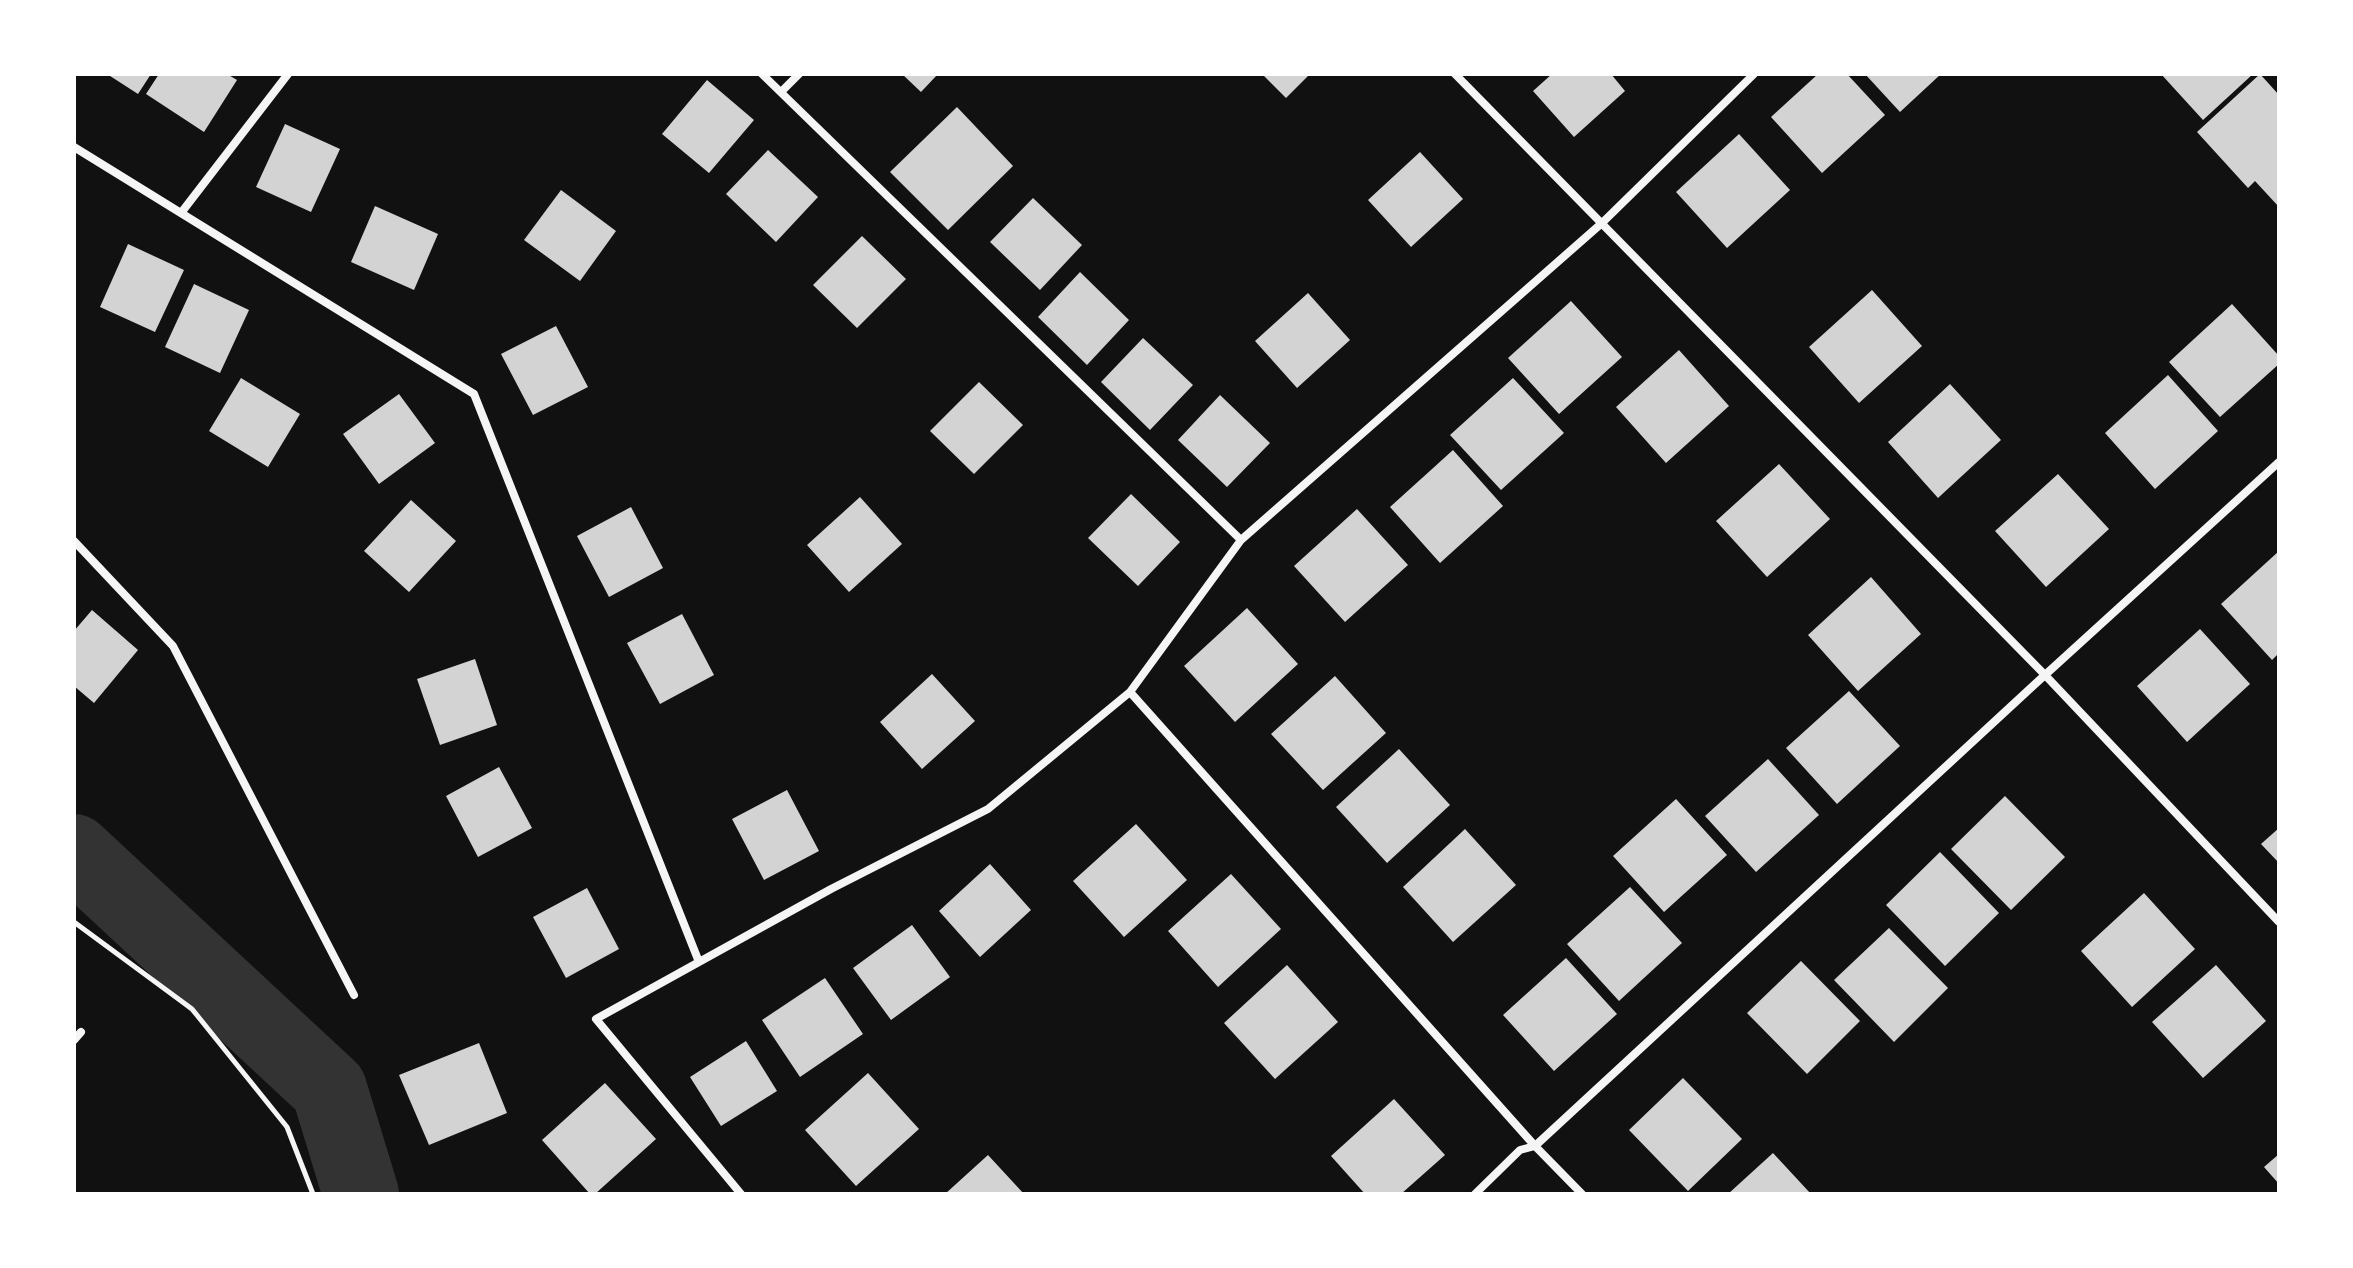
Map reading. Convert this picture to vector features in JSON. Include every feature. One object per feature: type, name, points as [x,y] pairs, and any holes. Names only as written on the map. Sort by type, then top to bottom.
[{"type":"street","points":[[181,213],[288,74]]},
{"type":"street","points":[[762,74],[1241,540]]},
{"type":"street","points":[[781,92],[799,74]]},
{"type":"street","points":[[1455,74],[2045,675],[2279,922]]},
{"type":"street","points":[[741,1194],[596,1019],[831,889],[988,809],[1130,692],[1241,540],[1602,223],[1754,74]]},
{"type":"street","points":[[74,147],[474,394],[699,962]]},
{"type":"street","points":[[1475,1194],[1520,1150],[1535,1146],[2279,462]]},
{"type":"street","points":[[74,541],[173,646],[354,995]]},
{"type":"street","points":[[1130,692],[1535,1146],[1582,1194]]},
{"type":"path","points":[[74,922],[192,1009],[287,1127],[313,1194]]},
{"type":"building","points":[[107,74],[151,74],[138,94]]},
{"type":"building","points":[[159,74],[227,74],[237,80],[204,132],[146,94]]},
{"type":"building","points":[[902,74],[938,74],[921,92]]},
{"type":"building","points":[[1262,74],[1310,74],[1286,98]]},
{"type":"building","points":[[1552,74],[1611,74],[1625,91],[1574,137],[1533,91]]},
{"type":"building","points":[[1818,74],[1847,74],[1885,115],[1822,173],[1771,117]]},
{"type":"building","points":[[1865,74],[1941,74],[1900,112]]},
{"type":"building","points":[[2161,74],[2253,74],[2203,120]]},
{"type":"building","points":[[2260,74],[2279,95],[2279,207],[2255,181],[2248,188],[2197,132]]},
{"type":"building","points":[[707,80],[754,120],[709,173],[662,134]]},
{"type":"building","points":[[957,107],[1013,166],[948,230],[890,172]]},
{"type":"building","points":[[285,124],[340,149],[311,212],[256,187]]},
{"type":"building","points":[[1739,134],[1790,190],[1727,248],[1676,192]]},
{"type":"building","points":[[768,150],[818,197],[776,242],[726,194]]},
{"type":"building","points":[[1420,152],[1463,199],[1411,247],[1368,200]]},
{"type":"building","points":[[561,190],[616,231],[580,281],[524,240]]},
{"type":"building","points":[[1033,198],[1082,245],[1040,290],[990,242]]},
{"type":"building","points":[[375,206],[438,234],[414,290],[351,262]]},
{"type":"building","points":[[862,236],[906,279],[857,328],[813,285]]},
{"type":"building","points":[[128,244],[184,270],[155,332],[100,307]]},
{"type":"building","points":[[1080,272],[1129,320],[1087,365],[1038,317]]},
{"type":"building","points":[[194,284],[249,310],[220,373],[165,347]]},
{"type":"building","points":[[1872,290],[1922,346],[1859,403],[1809,347]]},
{"type":"building","points":[[1308,293],[1350,340],[1297,388],[1255,341]]},
{"type":"building","points":[[1571,301],[1622,357],[1559,414],[1508,358]]},
{"type":"building","points":[[2232,304],[2279,356],[2279,364],[2220,417],[2169,362]]},
{"type":"building","points":[[556,326],[588,387],[533,415],[501,354]]},
{"type":"building","points":[[1143,338],[1193,385],[1150,430],[1101,382]]},
{"type":"building","points":[[1679,350],[1729,406],[1666,463],[1616,407]]},
{"type":"building","points":[[2168,375],[2218,431],[2155,489],[2105,433]]},
{"type":"building","points":[[241,378],[300,414],[268,467],[209,431]]},
{"type":"building","points":[[1513,378],[1564,433],[1501,490],[1450,435]]},
{"type":"building","points":[[979,382],[1023,425],[974,474],[930,431]]},
{"type":"building","points":[[1950,384],[2001,440],[1938,498],[1888,442]]},
{"type":"building","points":[[399,394],[435,443],[379,484],[343,434]]},
{"type":"building","points":[[1220,395],[1270,443],[1227,487],[1178,440]]},
{"type":"building","points":[[1453,450],[1503,506],[1440,563],[1390,507]]},
{"type":"building","points":[[1779,464],[1830,519],[1767,577],[1716,521]]},
{"type":"building","points":[[2058,474],[2109,529],[2046,587],[1995,531]]},
{"type":"building","points":[[1131,494],[1180,542],[1138,586],[1088,538]]},
{"type":"building","points":[[860,497],[902,544],[849,592],[807,545]]},
{"type":"building","points":[[411,500],[456,541],[409,592],[364,551]]},
{"type":"building","points":[[631,507],[663,568],[609,597],[577,536]]},
{"type":"building","points":[[1357,509],[1408,565],[1345,622],[1294,566]]},
{"type":"building","points":[[2279,551],[2279,653],[2272,660],[2221,604]]},
{"type":"building","points":[[1871,577],[1921,634],[1858,691],[1808,635]]},
{"type":"building","points":[[1247,608],[1298,664],[1235,722],[1184,666]]},
{"type":"building","points":[[92,610],[138,650],[94,703],[74,686],[74,631]]},
{"type":"building","points":[[682,614],[714,675],[660,704],[627,643]]},
{"type":"building","points":[[2200,629],[2250,684],[2187,742],[2137,686]]},
{"type":"building","points":[[475,659],[497,725],[440,745],[417,679]]},
{"type":"building","points":[[932,674],[975,721],[922,769],[880,722]]},
{"type":"building","points":[[1335,676],[1386,733],[1323,790],[1271,734]]},
{"type":"building","points":[[1849,691],[1900,746],[1837,804],[1786,748]]},
{"type":"building","points":[[1399,749],[1450,805],[1387,863],[1336,807]]},
{"type":"building","points":[[1768,759],[1819,815],[1756,872],[1705,816]]},
{"type":"building","points":[[499,767],[532,828],[478,857],[446,796]]},
{"type":"building","points":[[787,790],[819,851],[764,880],[732,819]]},
{"type":"building","points":[[2005,796],[2065,857],[2011,910],[1951,849]]},
{"type":"building","points":[[1676,799],[1727,855],[1664,912],[1613,856]]},
{"type":"building","points":[[1136,824],[1187,880],[1124,937],[1073,881]]},
{"type":"building","points":[[2279,828],[2279,863],[2261,844]]},
{"type":"building","points":[[1465,829],[1516,885],[1453,942],[1403,887]]},
{"type":"building","points":[[1940,852],[1999,913],[1945,966],[1886,905]]},
{"type":"building","points":[[990,864],[1031,910],[980,957],[939,911]]},
{"type":"building","points":[[1231,874],[1281,929],[1218,987],[1168,931]]},
{"type":"building","points":[[1630,887],[1682,943],[1619,1001],[1567,944]]},
{"type":"building","points":[[587,888],[619,949],[566,978],[533,917]]},
{"type":"building","points":[[2144,893],[2195,949],[2132,1007],[2081,951]]},
{"type":"building","points":[[912,925],[950,977],[891,1020],[853,968]]},
{"type":"building","points":[[1889,928],[1948,988],[1894,1042],[1834,980]]},
{"type":"building","points":[[1566,958],[1617,1014],[1554,1071],[1503,1015]]},
{"type":"building","points":[[1801,961],[1860,1021],[1807,1074],[1747,1013]]},
{"type":"building","points":[[1287,965],[1338,1022],[1275,1079],[1224,1023]]},
{"type":"building","points":[[2216,965],[2266,1021],[2203,1078],[2152,1022]]},
{"type":"building","points":[[825,978],[863,1034],[800,1077],[762,1020]]},
{"type":"building","points":[[746,1041],[777,1091],[721,1126],[690,1077]]},
{"type":"building","points":[[479,1043],[507,1113],[429,1145],[399,1075]]},
{"type":"building","points":[[868,1073],[919,1129],[856,1186],[805,1130]]},
{"type":"building","points":[[1683,1078],[1742,1139],[1688,1191],[1629,1130]]},
{"type":"building","points":[[605,1083],[656,1139],[595,1194],[590,1194],[542,1140]]},
{"type":"building","points":[[1394,1099],[1445,1155],[1401,1194],[1365,1194],[1331,1156]]},
{"type":"building","points":[[1773,1153],[1811,1194],[1728,1194]]},
{"type":"building","points":[[2279,1154],[2279,1184],[2264,1167]]},
{"type":"building","points":[[988,1155],[1024,1194],[945,1194]]},
{"type":"waterway","points":[[74,852],[329,1089],[361,1194]]}]
